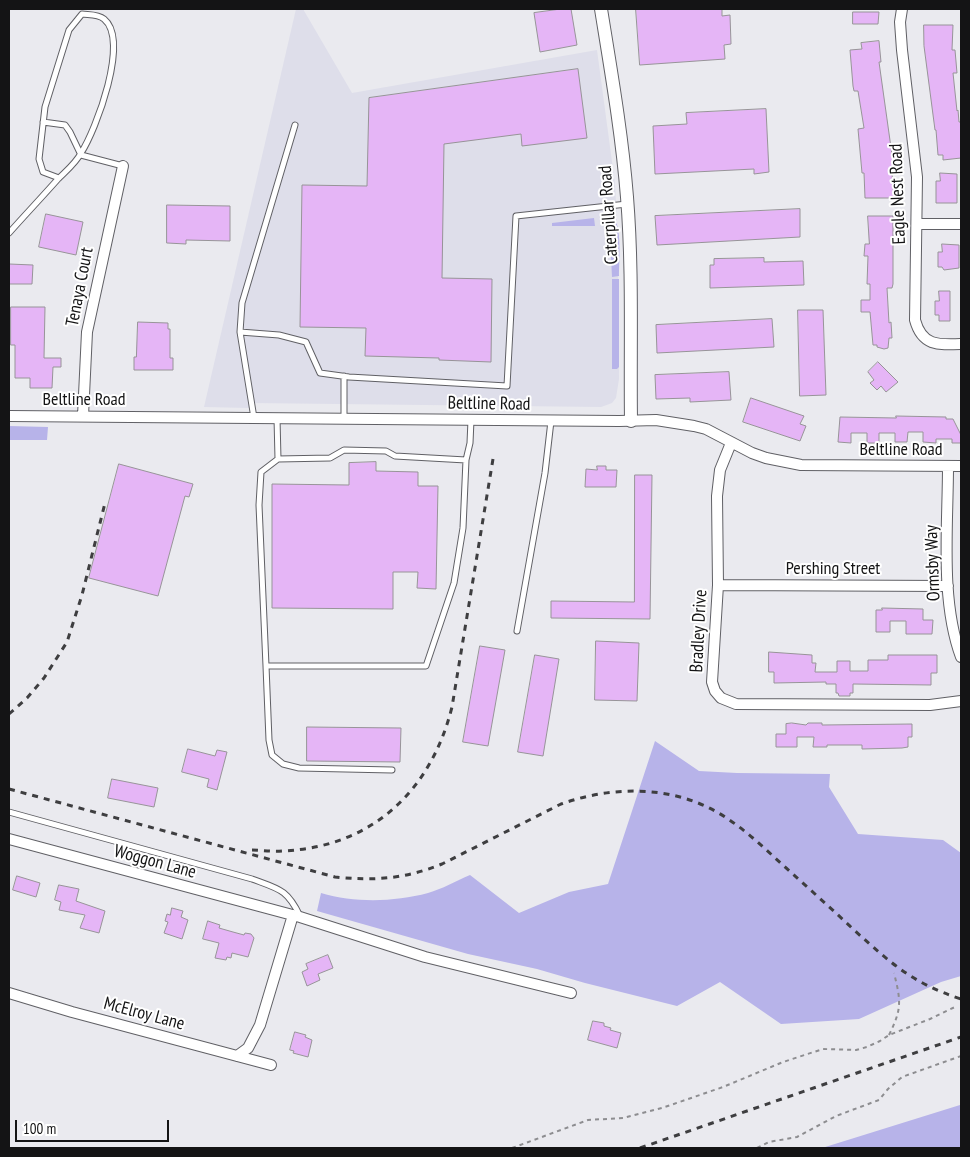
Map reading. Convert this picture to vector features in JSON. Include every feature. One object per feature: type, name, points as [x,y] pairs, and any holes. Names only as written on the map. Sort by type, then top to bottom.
[{"type":"street","name":"Caterpillar Road","points":[[600,9],[619,124],[627,204],[631,309],[631,421]]},
{"type":"street","name":"Eagle Nest Road","points":[[902,9],[900,22],[902,50],[917,177],[916,325],[922,337],[928,341],[939,344],[961,344]]},
{"type":"street","name":"Tenaya Court","points":[[83,416],[87,332],[123,166]]},
{"type":"street","points":[[917,224],[961,224]]},
{"type":"street","name":"Beltline Road","points":[[9,416],[671,421],[706,429],[731,443],[766,458],[801,465],[961,466]]},
{"type":"street","name":"Bradley Drive","points":[[731,443],[718,479],[717,496],[718,585],[712,682],[718,695],[726,701],[747,705],[810,703],[930,705],[961,701]]},
{"type":"street","name":"Ormsby Way","points":[[948,466],[948,586],[954,632],[961,657]]},
{"type":"street","name":"Pershing Street","points":[[718,585],[948,586]]},
{"type":"street","name":"Woggon Lane","points":[[9,839],[296,916],[425,957],[572,993]]},
{"type":"street","points":[[237,1056],[248,1048],[260,1025],[296,916]]},
{"type":"street","name":"McElroy Lane","points":[[9,993],[72,1012],[271,1065]]},
{"type":"lane","points":[[9,233],[80,155],[92,134],[102,106],[114,59],[113,36],[105,20],[96,15],[82,14],[69,30],[45,107],[39,159],[43,172],[59,178]]},
{"type":"lane","points":[[43,122],[65,125],[80,155]]},
{"type":"lane","points":[[254,418],[240,332],[242,303],[295,125]]},
{"type":"lane","points":[[80,155],[123,166]]},
{"type":"lane","points":[[240,332],[279,335],[306,342],[320,373],[507,386],[516,216],[627,204]]},
{"type":"lane","points":[[344,376],[344,418]]},
{"type":"lane","points":[[277,418],[278,459]]},
{"type":"lane","points":[[266,666],[426,666],[454,583],[462,528],[466,460],[470,443],[471,420]]},
{"type":"lane","points":[[517,631],[545,473],[551,421]]},
{"type":"lane","points":[[392,770],[299,768],[283,764],[272,755],[269,740],[259,505],[261,472],[278,459],[330,458],[344,450],[386,451],[394,456],[466,460]]},
{"type":"lane","points":[[9,812],[252,879],[281,890],[293,901],[296,916]]},
{"type":"path","points":[[889,1035],[900,1007],[894,974]]},
{"type":"path","points":[[512,1148],[588,1120],[623,1118],[662,1108],[722,1087],[783,1062],[823,1049],[856,1050],[867,1047],[889,1035],[930,1020],[957,1006]]},
{"type":"path","points":[[757,1148],[769,1142],[797,1137],[836,1116],[879,1100],[902,1077],[961,1056]]},
{"type":"shaded area","points":[[296,9],[303,9],[352,93],[597,50],[615,184],[618,240],[619,379],[616,398],[612,403],[601,407],[250,403],[249,408],[204,407]]},
{"type":"shaded area","points":[[609,217],[614,218],[617,223],[620,254],[619,276],[612,277]]},
{"type":"shaded area","points":[[594,218],[595,226],[552,226],[552,223]]},
{"type":"shaded area","points":[[612,279],[619,279],[619,367],[617,369],[612,369]]},
{"type":"shaded area","points":[[9,426],[48,427],[47,440],[9,440]]},
{"type":"shaded area","points":[[655,741],[699,771],[830,774],[829,787],[858,834],[943,840],[961,853],[961,976],[941,982],[859,1019],[781,1024],[720,982],[677,1006],[537,969],[468,954],[317,911],[321,893],[361,900],[388,900],[433,891],[470,875],[519,913],[569,892],[608,884]]},
{"type":"shaded area","points":[[960,1105],[961,1148],[822,1148]]},
{"type":"building","points":[[571,9],[577,45],[540,52],[534,13]]},
{"type":"building","points":[[636,9],[722,9],[722,16],[730,15],[731,44],[724,45],[725,59],[640,65]]},
{"type":"building","points":[[853,12],[879,12],[878,24],[853,24]]},
{"type":"building","points":[[924,25],[953,25],[952,50],[955,50],[957,73],[953,73],[957,111],[959,122],[961,122],[961,158],[943,160],[943,155],[938,155],[924,46]]},
{"type":"building","points":[[879,41],[881,62],[879,62],[894,169],[892,174],[894,198],[865,198],[864,173],[862,173],[858,129],[864,128],[858,91],[854,91],[853,86],[850,50],[862,49],[861,43]]},
{"type":"building","points":[[578,69],[587,138],[522,146],[521,134],[444,144],[442,278],[492,279],[491,362],[439,360],[439,358],[365,356],[366,328],[300,327],[302,185],[367,186],[369,98]]},
{"type":"building","points":[[766,109],[769,172],[754,174],[754,169],[655,174],[653,126],[687,124],[686,113]]},
{"type":"building","points":[[940,173],[957,174],[957,203],[936,203],[936,181],[940,181]]},
{"type":"building","points":[[167,205],[230,206],[230,241],[186,240],[186,244],[167,243]]},
{"type":"building","points":[[800,209],[800,237],[657,245],[655,216]]},
{"type":"building","points":[[46,214],[83,222],[76,255],[39,247]]},
{"type":"building","points":[[868,216],[893,216],[893,284],[892,288],[887,288],[892,338],[889,338],[888,348],[884,349],[873,345],[870,312],[861,312],[861,300],[870,300],[870,284],[867,284],[868,256],[864,256],[865,244],[869,244]]},
{"type":"building","points":[[942,244],[959,245],[959,268],[944,270],[942,267],[938,267],[938,252],[942,252]]},
{"type":"building","points":[[764,258],[764,262],[803,261],[804,285],[710,288],[710,265],[714,265],[714,259]]},
{"type":"building","points":[[9,264],[33,265],[32,284],[9,284]]},
{"type":"building","points":[[939,291],[950,291],[950,321],[939,321],[939,315],[935,315],[935,301],[939,301]]},
{"type":"building","points":[[11,307],[45,307],[44,358],[61,358],[61,367],[53,367],[52,388],[30,388],[30,378],[15,378],[15,345],[11,345]]},
{"type":"building","points":[[798,310],[823,310],[826,395],[800,396]]},
{"type":"building","points":[[772,319],[774,347],[657,353],[656,325]]},
{"type":"building","points":[[138,322],[168,323],[168,329],[170,329],[170,358],[173,358],[173,370],[134,370]]},
{"type":"building","points":[[878,362],[898,382],[886,392],[881,386],[877,390],[870,383],[874,380],[868,372]]},
{"type":"building","points":[[729,372],[731,400],[690,402],[690,398],[656,399],[655,375]]},
{"type":"building","points":[[751,398],[804,416],[800,424],[806,426],[800,441],[743,422]]},
{"type":"building","points":[[896,416],[946,417],[946,419],[953,419],[961,435],[961,443],[952,443],[952,439],[936,439],[936,443],[923,442],[923,432],[908,432],[907,442],[895,442],[895,433],[879,433],[879,443],[867,443],[867,433],[851,433],[851,443],[838,442],[840,417],[896,418]]},
{"type":"building","points":[[376,462],[376,471],[418,472],[418,486],[438,486],[436,589],[417,588],[418,572],[393,572],[393,609],[272,608],[272,484],[349,485],[349,463]]},
{"type":"building","points":[[119,464],[193,484],[189,497],[185,496],[158,596],[89,578]]},
{"type":"building","points":[[597,466],[606,466],[606,470],[617,470],[616,487],[585,487],[586,469],[597,470]]},
{"type":"building","points":[[635,475],[652,475],[650,619],[551,618],[551,601],[634,602]]},
{"type":"building","points":[[882,608],[923,609],[923,620],[933,620],[932,634],[906,634],[906,621],[890,621],[890,632],[876,632],[876,610],[882,610]]},
{"type":"building","points":[[596,641],[639,643],[637,701],[595,700]]},
{"type":"building","points":[[480,646],[505,650],[488,746],[463,742]]},
{"type":"building","points":[[769,652],[812,655],[812,663],[816,663],[815,672],[837,672],[837,661],[850,661],[850,671],[868,671],[868,660],[888,660],[888,655],[937,655],[937,673],[931,673],[931,685],[853,684],[853,693],[850,693],[850,696],[839,696],[836,693],[836,684],[826,684],[826,682],[774,683],[774,672],[769,672]]},
{"type":"building","points":[[535,655],[559,659],[543,756],[518,752]]},
{"type":"building","points":[[808,723],[822,723],[822,725],[912,724],[912,737],[908,737],[908,747],[902,748],[862,749],[862,745],[813,747],[814,737],[797,737],[797,747],[776,747],[776,734],[786,734],[786,724],[806,725]]},
{"type":"building","points":[[307,727],[401,728],[400,762],[307,761]]},
{"type":"building","points":[[188,749],[215,756],[217,750],[227,752],[217,790],[207,787],[209,779],[182,772]]},
{"type":"building","points":[[112,779],[158,788],[154,807],[108,798]]},
{"type":"building","points":[[17,876],[40,883],[36,897],[13,890]]},
{"type":"building","points":[[59,885],[79,889],[76,901],[105,911],[99,933],[80,928],[85,915],[59,910],[61,902],[55,900]]},
{"type":"building","points":[[172,908],[183,911],[181,917],[188,920],[182,939],[164,933],[168,922],[165,921],[167,914],[170,915]]},
{"type":"building","points":[[208,921],[220,925],[219,928],[244,935],[245,933],[251,934],[254,938],[248,957],[232,953],[231,958],[227,957],[226,960],[215,958],[219,943],[203,939]]},
{"type":"building","points":[[328,955],[333,968],[318,974],[320,980],[307,986],[302,972],[308,969],[306,964]]},
{"type":"building","points":[[593,1021],[604,1023],[604,1026],[611,1028],[610,1030],[621,1033],[617,1048],[588,1040]]},
{"type":"building","points":[[295,1032],[306,1035],[305,1037],[312,1040],[308,1057],[293,1053],[294,1051],[290,1050]]},
{"type":"railway","points":[[252,850],[279,851],[315,847],[344,839],[370,826],[393,809],[413,788],[429,764],[442,737],[452,707],[493,459]]},
{"type":"railway","points":[[9,714],[27,698],[44,678],[67,642],[82,595],[105,503]]},
{"type":"railway","points":[[9,789],[335,877],[363,879],[402,876],[442,864],[561,804],[582,798],[624,791],[666,794],[706,806],[733,822],[756,840],[892,963],[929,986],[961,999]]},
{"type":"railway","points":[[640,1148],[961,1037]]}]
